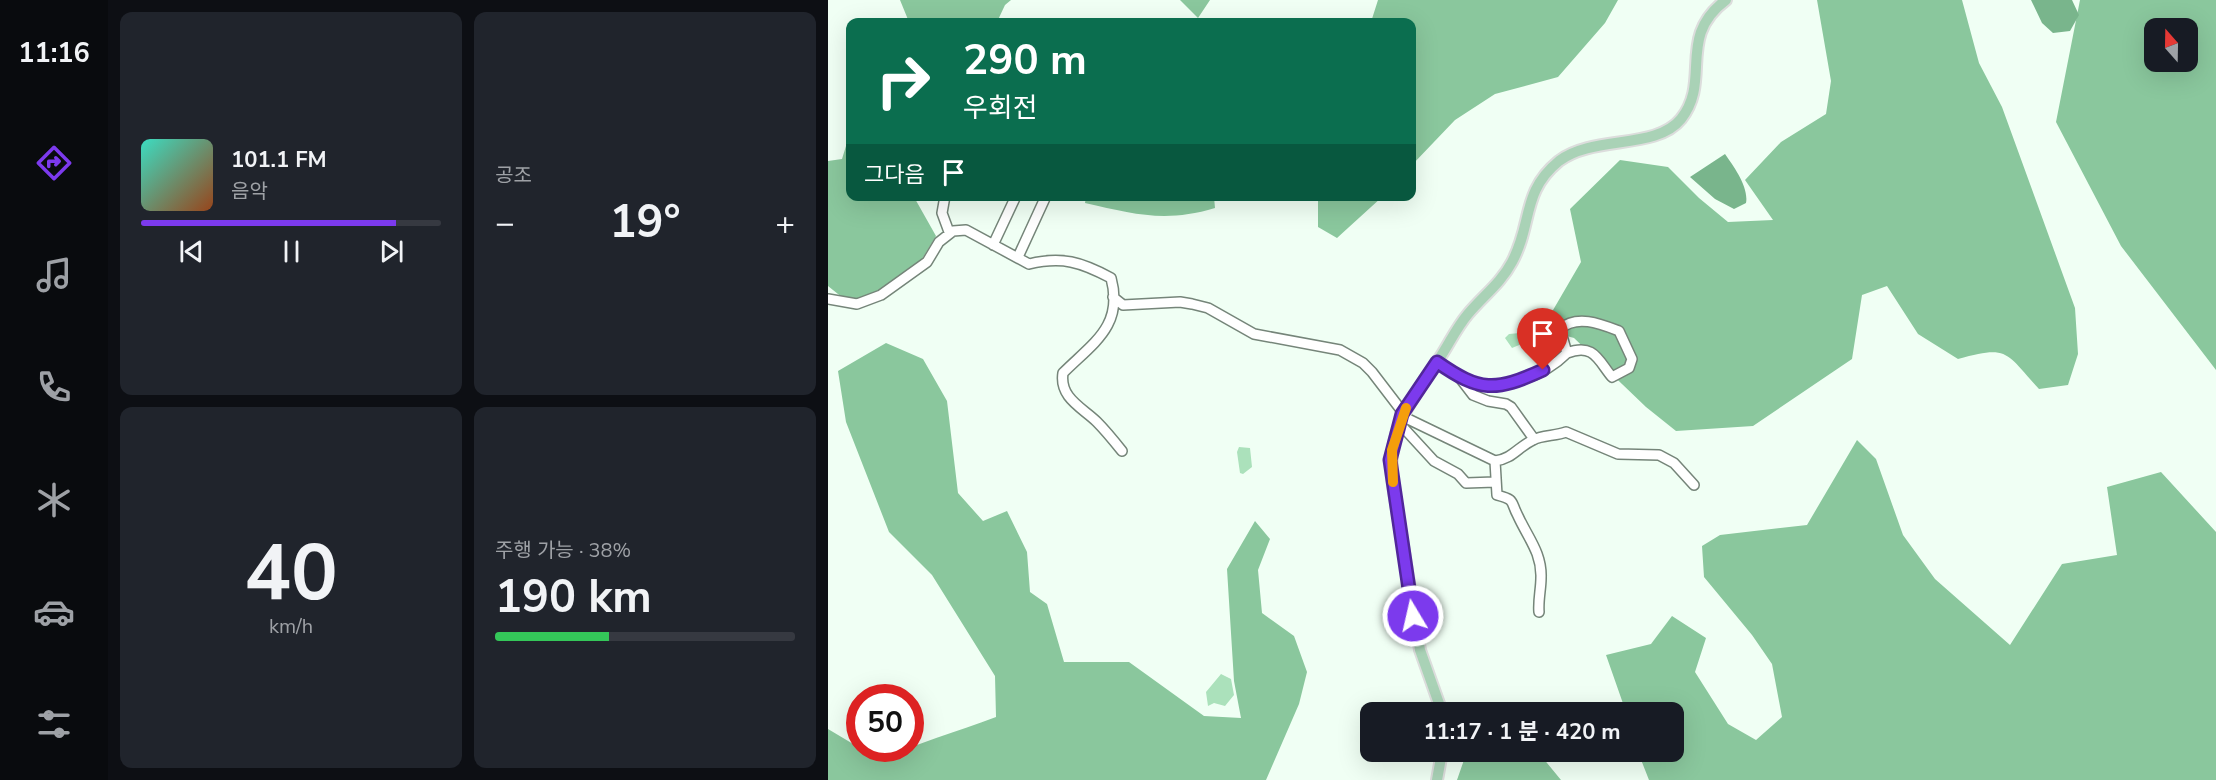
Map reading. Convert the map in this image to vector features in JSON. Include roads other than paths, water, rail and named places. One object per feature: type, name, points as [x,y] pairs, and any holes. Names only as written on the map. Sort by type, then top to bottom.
[{"type":"main road","points":[[1438,702],[1420,650],[1394,493],[1390,460],[1401,419],[1468,314],[1500,281],[1511,264],[1523,238],[1534,188],[1549,170],[1577,151],[1666,133],[1680,120],[1693,97],[1696,83],[1695,51],[1699,36],[1704,23],[1725,0]]},
{"type":"main road","points":[[1437,780],[1440,762]]},
{"type":"street","points":[[944,201],[942,213],[949,232]]},
{"type":"street","points":[[993,245],[1014,201]]},
{"type":"street","points":[[1018,257],[1044,201]]},
{"type":"street","points":[[828,299],[857,304],[881,295],[927,262],[949,232],[966,230],[1029,264],[1048,260],[1067,260],[1100,272],[1111,278],[1112,318],[1083,357],[1063,373],[1062,380],[1076,406],[1094,419],[1122,451]]},
{"type":"street","points":[[1113,297],[1123,305],[1180,302],[1192,304],[1208,308],[1254,334],[1340,350],[1367,367],[1401,419],[1434,461],[1458,474],[1466,483],[1495,482]]},
{"type":"street","points":[[1437,362],[1460,378],[1474,384],[1504,383],[1556,364],[1567,353],[1583,350],[1596,354],[1612,377],[1629,368],[1632,359],[1619,331],[1583,321],[1567,323],[1560,329],[1567,353]]},
{"type":"street","points":[[1460,378],[1473,395],[1511,407],[1534,439]]},
{"type":"street","points":[[1401,419],[1495,461],[1508,460],[1534,439],[1550,438],[1566,432],[1618,454],[1659,454],[1674,463],[1694,485]]},
{"type":"street","points":[[1495,461],[1497,495],[1510,499],[1514,504],[1517,516],[1530,536],[1538,555],[1542,580],[1539,612]]}]
